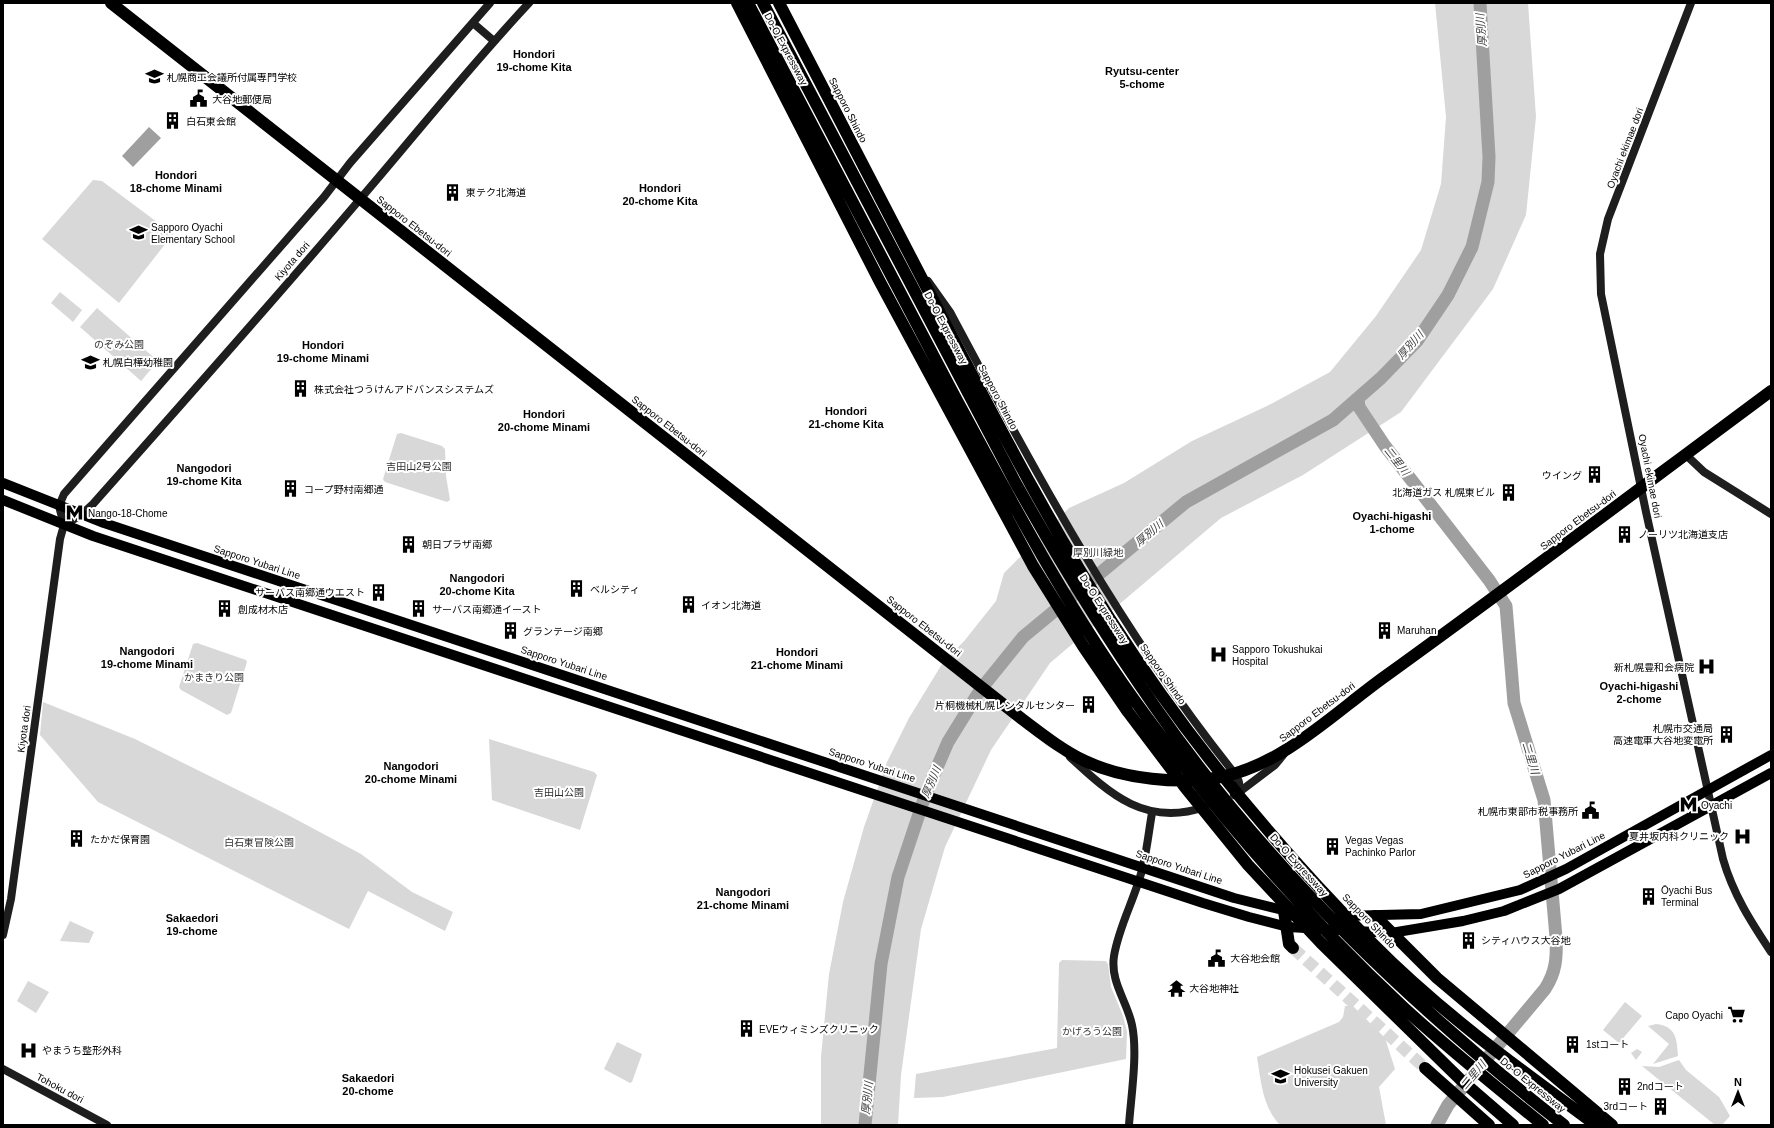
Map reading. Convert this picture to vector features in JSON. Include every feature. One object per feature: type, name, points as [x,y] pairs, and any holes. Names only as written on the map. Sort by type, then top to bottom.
[{"type":"highway","name":"Sapporo Ebetsu-dori","points":[[111,3],[1012,711],[1058,746],[1086,761],[1109,770],[1138,776],[1199,780],[1236,774],[1287,750],[1379,680],[1492,600],[1771,390]]},
{"type":"highway","points":[[737,3],[887,296],[1033,566],[1110,686],[1184,786],[1248,865],[1321,943],[1461,1080],[1513,1125]]},
{"type":"highway","name":"Do-O Expressway","points":[[748,3],[1000,482],[1047,565],[1084,625],[1144,713],[1214,806],[1291,894],[1337,943],[1406,1010],[1447,1038],[1522,1100],[1564,1125]]},
{"type":"highway","name":"Do-O Expressway","points":[[763,3],[979,417],[1056,556],[1092,614],[1156,708],[1251,830],[1300,885],[1447,1038]]},
{"type":"highway","name":"Sapporo Shindo","points":[[779,3],[1038,499],[1110,619],[1156,686],[1222,775],[1258,820],[1373,944],[1429,997],[1490,1046],[1596,1125]]},
{"type":"highway","points":[[1284,911],[1289,944],[1293,948]]},
{"type":"highway","points":[[1375,916],[1437,978],[1497,1030],[1612,1125]]},
{"type":"highway","points":[[1425,1068],[1460,1101],[1489,1125]]},
{"type":"highway","name":"Do-O Expressway","points":[[1522,1100],[1543,1125]]},
{"type":"main road","name":"Sapporo Yubari Line","points":[[3,483],[81,515],[967,808],[1234,898],[1284,911],[1318,916],[1421,914],[1452,908],[1520,890],[1560,872],[1771,755]]},
{"type":"main road","points":[[3,500],[64,525],[289,601],[1242,915],[1286,926],[1391,933],[1478,918],[1516,907],[1559,889],[1771,773]]},
{"type":"street","name":"Kiyota dori","points":[[3,935],[11,899],[60,539],[64,525],[59,506],[64,494],[490,3]]},
{"type":"street","name":"Kiyota dori","points":[[64,525],[81,515],[93,504],[198,386],[494,41],[529,3]]},
{"type":"street","name":"Oyachi ekimae dori","points":[[1691,3],[1608,219],[1600,254],[1601,294],[1725,867],[1739,902],[1771,952]]},
{"type":"street","points":[[473,23],[494,41]]},
{"type":"street","points":[[907,250],[950,312],[1064,522],[1118,609],[1165,680],[1236,774],[1239,782],[1238,793]]},
{"type":"street","points":[[1685,454],[1704,472],[1771,514]]},
{"type":"street","points":[[1058,746],[1101,786],[1134,806],[1152,813],[1192,812],[1220,802],[1238,793],[1275,765],[1287,750]]},
{"type":"street","points":[[1129,1125],[1133,1031],[1130,1017],[1115,981],[1114,956],[1122,925],[1143,868],[1152,813]]},
{"type":"street","name":"Tohoku dori","points":[[3,1069],[107,1125]]},
{"type":"green space","name":"厚別川緑地","points":[[1435,3],[1528,3],[1536,117],[1526,215],[1493,289],[1401,412],[1303,475],[1221,518],[1050,663],[991,750],[945,847],[921,929],[901,1075],[898,1125],[821,1125],[821,1057],[829,974],[843,902],[864,827],[887,762],[909,718],[942,664],[965,640],[996,601],[1004,573],[1069,508],[1124,483],[1192,441],[1267,406],[1330,372],[1376,316],[1421,250],[1441,184],[1446,117]]},
{"type":"green space","points":[[93,180],[102,181],[173,234],[119,303],[42,239]]},
{"type":"green space","points":[[60,292],[82,310],[73,322],[51,303]]},
{"type":"green space","name":"のぞみ公園","points":[[97,308],[158,361],[141,381],[80,327]]},
{"type":"green space","name":"吉田山2号公園","points":[[401,433],[442,446],[445,449],[446,476],[450,500],[447,502],[385,482],[383,479],[397,434]]},
{"type":"green space","name":"かまきり公園","points":[[197,643],[246,660],[247,662],[231,713],[227,715],[181,690],[179,687],[193,644]]},
{"type":"green space","name":"白石東冒険公園","points":[[43,702],[135,739],[286,814],[361,854],[412,892],[453,912],[445,931],[368,891],[349,929],[98,802],[40,735]]},
{"type":"green space","name":"吉田山公園","points":[[489,739],[594,772],[597,775],[580,830],[492,800]]},
{"type":"green space","points":[[70,921],[94,932],[89,943],[60,941]]},
{"type":"green space","name":"かげろう公園","points":[[1062,960],[1106,961],[1108,964],[1111,987],[1123,1016],[1127,1032],[1126,1059],[943,1097],[914,1098],[916,1074],[1057,1048],[1059,963]]},
{"type":"green space","points":[[28,981],[49,992],[36,1013],[17,1001]]},
{"type":"green space","points":[[1625,1002],[1642,1016],[1619,1043],[1603,1030]]},
{"type":"green space","points":[[1345,1006],[1353,1006],[1385,1038],[1395,1069],[1379,1087],[1386,1125],[1280,1125],[1269,1110],[1263,1093],[1257,1057],[1339,1022],[1343,1017]]},
{"type":"green space","points":[[1656,1024],[1668,1027],[1674,1034],[1678,1056],[1653,1064],[1669,1044],[1648,1026]]},
{"type":"green space","points":[[617,1042],[642,1054],[632,1082],[630,1083],[604,1069]]},
{"type":"green space","points":[[1637,1049],[1642,1052],[1636,1060],[1631,1053]]},
{"type":"green space","points":[[1679,1060],[1686,1070],[1719,1097],[1730,1116],[1722,1125],[1715,1125],[1642,1066],[1659,1067]]},
{"type":"shaded area","points":[[149,127],[161,138],[133,167],[122,156]]},
{"type":"waterway","name":"厚別川","points":[[865,1125],[881,964],[898,877],[926,793],[948,742],[981,689],[1023,637],[1186,502],[1333,420],[1381,378],[1417,341],[1448,295],[1472,247],[1488,182],[1489,157],[1480,3]]},
{"type":"waterway","name":"二里川","points":[[1358,399],[1359,407],[1385,446],[1489,580],[1506,606],[1514,703],[1544,800],[1556,937],[1556,958],[1554,971],[1545,989],[1448,1105],[1437,1125]]},
{"type":"tunnel","points":[[1293,948],[1425,1068]]},
{"type":"place","name":"札幌商工会議所付属専門学校","points":[[154,77]]},
{"type":"place","name":"大谷地郵便局","points":[[199,99]]},
{"type":"place","name":"白石東会館","points":[[173,121]]},
{"type":"place","name":"東テク北海道","points":[[453,192]]},
{"type":"place","name":"Sapporo Oyachi Elementary School","points":[[138,233]]},
{"type":"place","name":"札幌白樺幼稚園","points":[[90,362]]},
{"type":"place","name":"株式会社つうけんアドバンスシステムズ","points":[[301,389]]},
{"type":"place","name":"ウイング","points":[[1595,475]]},
{"type":"place","name":"コープ野村南郷通","points":[[291,489]]},
{"type":"place","name":"北海道ガス 札幌東ビル","points":[[1508,492]]},
{"type":"place","name":"Nango-18-Chome","points":[[75,513]]},
{"type":"place","name":"ノーリツ北海道支店","points":[[1625,534]]},
{"type":"place","name":"朝日プラザ南郷","points":[[409,544]]},
{"type":"place","name":"ベルシティ","points":[[577,589]]},
{"type":"place","name":"サーバス南郷通ウエスト","points":[[378,592]]},
{"type":"place","name":"イオン北海道","points":[[688,605]]},
{"type":"place","name":"創成材木店","points":[[225,609]]},
{"type":"place","name":"サーバス南郷通イースト","points":[[419,609]]},
{"type":"place","name":"Maruhan","points":[[1384,630]]},
{"type":"place","name":"グランテージ南郷","points":[[510,631]]},
{"type":"place","name":"Sapporo Tokushukai Hospital","points":[[1219,655]]},
{"type":"place","name":"新札幌豊和会病院","points":[[1707,667]]},
{"type":"place","name":"片桐機械札幌レンタルセンター","points":[[1088,705]]},
{"type":"place","name":"札幌市交通局 高速電車大谷地変電所","points":[[1726,734]]},
{"type":"place","name":"Oyachi","points":[[1688,805]]},
{"type":"place","name":"札幌市東部市税事務所","points":[[1591,811]]},
{"type":"place","name":"夏井坂内科クリニック","points":[[1742,836]]},
{"type":"place","name":"たかだ保育園","points":[[77,839]]},
{"type":"place","name":"Vegas Vegas Pachinko Parlor","points":[[1332,846]]},
{"type":"place","name":"Ōyachi Bus Terminal","points":[[1648,896]]},
{"type":"place","name":"シティハウス大谷地","points":[[1468,940]]},
{"type":"place","name":"大谷地会館","points":[[1217,958]]},
{"type":"place","name":"大谷地神社","points":[[1176,988]]},
{"type":"place","name":"Capo Oyachi","points":[[1736,1015]]},
{"type":"place","name":"EVEウィミンズクリニック","points":[[746,1029]]},
{"type":"place","name":"1stコート","points":[[1573,1044]]},
{"type":"place","name":"やまうち整形外科","points":[[29,1050]]},
{"type":"place","name":"Hokusei Gakuen University","points":[[1281,1076]]},
{"type":"place","name":"2ndコート","points":[[1624,1086]]},
{"type":"place","name":"3rdコート","points":[[1661,1106]]},
{"type":"district","name":"Hondori 19-chome Kita","points":[[534,60]]},
{"type":"district","name":"Ryutsu-center 5-chome","points":[[1142,77]]},
{"type":"district","name":"Hondori 18-chome Minami","points":[[176,181]]},
{"type":"district","name":"Hondori 20-chome Kita","points":[[660,194]]},
{"type":"district","name":"Hondori 19-chome Minami","points":[[323,351]]},
{"type":"district","name":"Hondori 21-chome Kita","points":[[846,417]]},
{"type":"district","name":"Hondori 20-chome Minami","points":[[544,420]]},
{"type":"district","name":"Nangodori 19-chome Kita","points":[[204,474]]},
{"type":"district","name":"Oyachi-higashi 1-chome","points":[[1392,522]]},
{"type":"district","name":"Nangodori 20-chome Kita","points":[[477,584]]},
{"type":"district","name":"Nangodori 19-chome Minami","points":[[147,657]]},
{"type":"district","name":"Hondori 21-chome Minami","points":[[797,658]]},
{"type":"district","name":"Oyachi-higashi 2-chome","points":[[1639,692]]},
{"type":"district","name":"Nangodori 20-chome Minami","points":[[411,772]]},
{"type":"district","name":"Nangodori 21-chome Minami","points":[[743,898]]},
{"type":"district","name":"Sakaedori 19-chome","points":[[192,924]]},
{"type":"district","name":"Sakaedori 20-chome","points":[[368,1084]]}]
